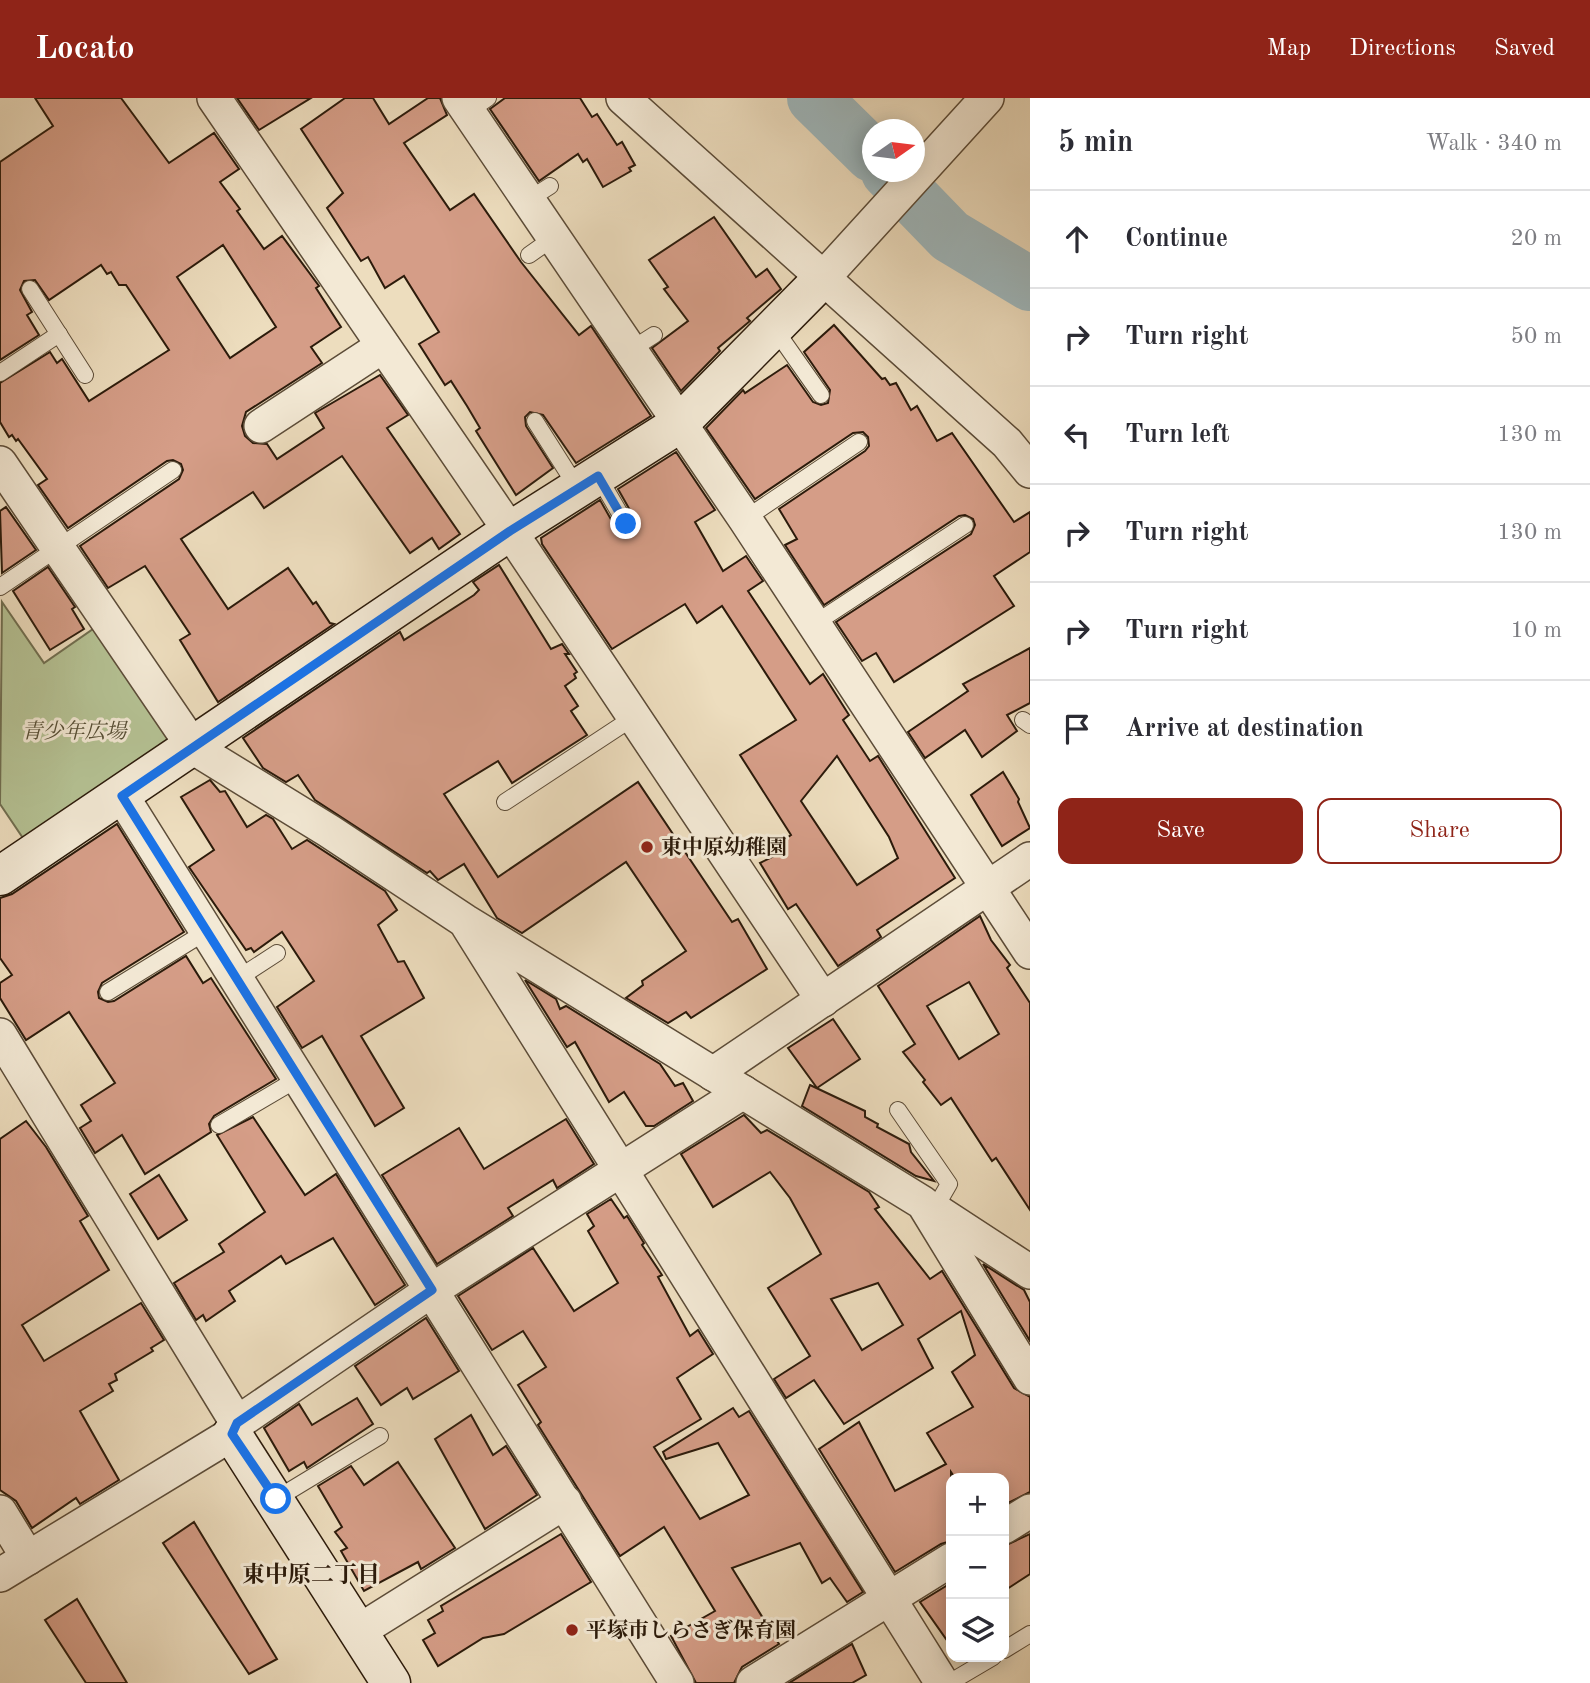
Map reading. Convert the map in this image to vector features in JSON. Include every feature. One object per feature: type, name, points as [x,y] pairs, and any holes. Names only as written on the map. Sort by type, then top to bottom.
[{"type":"street","points":[[214,98],[510,531],[823,1000]]},
{"type":"street","points":[[623,98],[1007,443],[1030,471]]},
{"type":"street","points":[[0,876],[194,748],[510,531],[679,424],[824,277],[987,98]]},
{"type":"street","points":[[472,102],[538,193],[541,246],[641,343],[679,424],[745,519],[1030,952]]},
{"type":"street","points":[[261,426],[383,346]]},
{"type":"street","points":[[4,477],[59,548],[194,748],[340,825],[465,921],[929,1206],[1030,1272]]},
{"type":"street","points":[[122,796],[677,1683]]},
{"type":"street","points":[[713,1074],[1030,859]]},
{"type":"street","points":[[465,921],[943,1683]]},
{"type":"street","points":[[0,1035],[276,1499],[391,1683]]},
{"type":"street","points":[[0,1512],[14,1566],[234,1429],[432,1290],[743,1092]]},
{"type":"street","points":[[929,1206],[1030,1378]]},
{"type":"street","points":[[359,1632],[565,1502]]},
{"type":"street","points":[[1009,1524],[1030,1511]]},
{"type":"street","points":[[752,1683],[946,1563]]},
{"type":"lane","points":[[30,289],[85,375]]},
{"type":"lane","points":[[774,328],[821,395]]},
{"type":"lane","points":[[0,373],[60,334]]},
{"type":"lane","points":[[535,421],[626,524]]},
{"type":"lane","points":[[745,519],[859,442]]},
{"type":"lane","points":[[0,587],[173,470]]},
{"type":"lane","points":[[814,624],[965,525]]},
{"type":"lane","points":[[505,802],[634,717]]},
{"type":"lane","points":[[108,992],[207,930]]},
{"type":"lane","points":[[237,979],[277,953]]},
{"type":"lane","points":[[219,1125],[299,1078]]},
{"type":"lane","points":[[898,1110],[949,1184],[929,1206]]},
{"type":"lane","points":[[276,1499],[380,1436]]},
{"type":"lane","points":[[1009,1647],[1030,1634]]},
{"type":"lane","points":[[949,1683],[985,1662]]},
{"type":"green space","name":"青少年広場","points":[[2,602],[44,663],[96,627],[173,742],[31,850],[0,804]]},
{"type":"building","points":[[35,98],[121,98],[169,163],[214,133],[239,169],[220,182],[240,209],[237,211],[264,249],[282,236],[319,286],[316,288],[341,327],[311,347],[322,363],[246,412],[242,426],[245,436],[253,443],[267,444],[277,459],[324,428],[315,413],[380,375],[408,415],[387,428],[460,534],[439,549],[432,538],[410,553],[342,456],[264,508],[253,492],[181,539],[228,609],[288,568],[313,604],[316,602],[330,623],[334,624],[218,702],[180,640],[190,634],[145,566],[108,588],[80,546],[179,479],[183,470],[181,464],[173,460],[167,461],[68,528],[38,485],[47,479],[18,439],[16,441],[12,435],[9,437],[0,422],[0,383],[50,352],[57,363],[62,359],[89,401],[169,350],[126,285],[119,285],[111,272],[107,274],[101,265],[49,300],[35,280],[24,281],[20,290],[32,312],[27,315],[39,335],[0,360],[0,162],[53,126]],"holes":[[[223,245],[276,327],[230,358],[177,277]]]},
{"type":"building","points":[[237,98],[311,98],[259,130]]},
{"type":"building","points":[[345,98],[373,98],[389,124],[428,98],[440,98],[447,115],[404,143],[450,210],[474,194],[521,262],[579,335],[591,326],[651,416],[576,463],[543,415],[530,412],[525,417],[526,426],[553,468],[516,495],[476,431],[480,428],[451,381],[445,385],[419,344],[439,332],[404,276],[385,288],[368,257],[361,261],[327,208],[343,193],[301,129]]},
{"type":"building","points":[[505,98],[580,98],[592,117],[597,114],[617,145],[622,142],[635,165],[629,168],[631,171],[603,187],[587,159],[583,162],[578,154],[539,181],[490,109]]},
{"type":"building","points":[[714,217],[756,277],[767,269],[781,289],[747,318],[750,321],[718,348],[720,351],[681,391],[652,348],[688,321],[664,289],[668,287],[649,260]]},
{"type":"building","points":[[834,325],[882,379],[885,378],[890,385],[896,383],[911,410],[917,406],[937,441],[952,433],[1014,522],[1030,512],[1030,552],[994,576],[1014,606],[894,682],[876,653],[862,661],[836,622],[971,534],[975,525],[973,519],[965,515],[959,516],[824,605],[785,545],[797,539],[779,509],[865,451],[869,446],[868,437],[863,432],[853,433],[755,499],[706,428],[743,390],[745,393],[787,365],[813,402],[821,405],[828,403],[830,390],[804,352]]},
{"type":"building","points":[[676,452],[715,510],[695,522],[723,571],[746,556],[763,581],[748,591],[810,684],[823,674],[849,715],[843,720],[870,761],[878,756],[955,878],[877,930],[881,937],[838,966],[796,904],[788,909],[760,863],[774,856],[770,850],[791,835],[740,755],[796,720],[722,606],[697,623],[685,604],[612,649],[542,544],[541,538],[600,500],[617,530],[625,534],[632,533],[635,519],[618,489]],"holes":[[[837,756],[889,837],[898,858],[857,885],[801,801]]]},
{"type":"building","points":[[6,507],[36,550],[2,573],[0,511]]},
{"type":"building","points":[[499,565],[551,649],[562,644],[569,654],[565,654],[577,672],[574,674],[576,678],[565,686],[578,706],[571,711],[587,735],[512,783],[498,761],[444,794],[498,877],[638,782],[732,922],[738,919],[767,969],[691,1018],[686,1012],[668,1023],[626,998],[643,985],[642,981],[686,951],[626,862],[522,933],[497,918],[464,864],[438,880],[430,871],[427,873],[315,800],[298,775],[286,782],[263,768],[243,738],[400,632],[404,640],[474,595],[479,590],[473,582]]},
{"type":"building","points":[[48,567],[75,607],[72,609],[84,629],[50,650],[13,591]]},
{"type":"building","points":[[1030,648],[1030,703],[1007,715],[1017,731],[982,757],[965,730],[925,758],[908,732],[968,691],[963,684]]},
{"type":"building","points":[[1003,772],[1019,799],[1030,828],[1002,846],[971,795]]},
{"type":"building","points":[[210,780],[220,792],[225,791],[247,827],[266,815],[273,819],[292,849],[307,840],[385,891],[397,910],[378,925],[398,962],[404,961],[424,998],[361,1036],[404,1108],[375,1126],[322,1036],[302,1048],[277,1007],[314,981],[282,932],[254,952],[251,948],[246,950],[189,867],[214,850],[181,797]]},
{"type":"building","points":[[117,824],[184,932],[102,983],[98,992],[99,998],[108,1002],[114,1001],[186,956],[203,983],[211,978],[276,1079],[214,1116],[209,1124],[211,1132],[145,1174],[122,1135],[95,1153],[80,1128],[91,1121],[81,1105],[115,1083],[69,1012],[26,1040],[0,998],[0,983],[12,975],[0,958],[0,898],[12,894]]},
{"type":"building","points":[[980,916],[991,940],[1010,965],[1007,968],[1030,1003],[1030,1210],[996,1158],[992,1161],[951,1098],[941,1105],[923,1082],[925,1080],[903,1052],[915,1044],[878,986]],"holes":[[[969,982],[999,1034],[959,1059],[927,1006]]]},
{"type":"building","points":[[525,980],[556,999],[560,1009],[566,1006],[660,1064],[675,1086],[683,1083],[693,1101],[654,1126],[646,1126],[624,1092],[609,1102],[575,1042],[567,1047]]},
{"type":"building","points":[[833,1019],[860,1059],[817,1088],[788,1048]]},
{"type":"building","points":[[810,1085],[865,1111],[865,1117],[878,1124],[877,1127],[909,1144],[911,1152],[934,1181],[916,1176],[802,1106]]},
{"type":"building","points":[[744,1115],[761,1133],[767,1130],[869,1192],[879,1207],[875,1209],[930,1279],[942,1271],[1014,1388],[1030,1397],[1030,1492],[1009,1502],[1009,1473],[946,1473],[946,1542],[895,1572],[819,1449],[859,1422],[895,1491],[946,1464],[927,1433],[973,1407],[952,1372],[975,1355],[961,1311],[918,1339],[933,1368],[844,1424],[814,1380],[786,1398],[774,1379],[810,1356],[768,1288],[821,1254],[790,1198],[770,1172],[713,1207],[681,1154]],"holes":[[[878,1283],[903,1325],[862,1350],[831,1299]]]},
{"type":"building","points":[[253,1117],[305,1195],[336,1174],[405,1285],[375,1305],[333,1238],[286,1264],[281,1256],[229,1291],[235,1301],[206,1321],[203,1315],[196,1320],[174,1283],[224,1252],[219,1244],[265,1212],[217,1135]]},
{"type":"building","points":[[566,1119],[594,1164],[557,1188],[553,1180],[508,1208],[513,1216],[437,1264],[382,1175],[459,1128],[484,1169]]},
{"type":"building","points":[[26,1121],[46,1147],[88,1216],[80,1221],[109,1270],[22,1325],[44,1361],[141,1303],[164,1340],[151,1348],[153,1351],[115,1374],[117,1380],[109,1384],[113,1391],[80,1411],[119,1480],[80,1504],[76,1498],[32,1528],[16,1501],[0,1490],[0,1139]]},
{"type":"building","points":[[159,1175],[187,1220],[158,1239],[130,1194]]},
{"type":"building","points":[[611,1199],[624,1218],[627,1216],[644,1243],[642,1245],[662,1275],[658,1277],[690,1336],[698,1330],[713,1354],[677,1378],[701,1419],[654,1447],[700,1519],[749,1495],[718,1443],[666,1459],[663,1452],[733,1408],[739,1417],[749,1411],[863,1592],[847,1602],[830,1578],[822,1583],[800,1543],[732,1568],[779,1644],[742,1667],[734,1683],[696,1683],[671,1636],[715,1611],[664,1527],[620,1556],[538,1425],[541,1422],[518,1385],[546,1367],[523,1331],[492,1350],[458,1296],[533,1248],[574,1311],[618,1283],[588,1231],[594,1226],[587,1214]]},
{"type":"building","points":[[983,1264],[1024,1290],[1030,1302],[1030,1341]]},
{"type":"building","points":[[426,1318],[459,1371],[413,1399],[407,1388],[381,1405],[355,1366]]},
{"type":"building","points":[[357,1398],[373,1424],[307,1468],[304,1462],[289,1471],[264,1428],[299,1404],[312,1425]]},
{"type":"building","points":[[471,1415],[493,1455],[506,1446],[537,1495],[485,1529],[435,1439]]},
{"type":"building","points":[[398,1462],[455,1548],[421,1569],[418,1562],[364,1591],[341,1551],[347,1548],[335,1532],[342,1527],[318,1486],[351,1466],[364,1485]]},
{"type":"building","points":[[194,1522],[277,1659],[249,1674],[163,1543]]},
{"type":"building","points":[[561,1534],[591,1582],[504,1634],[483,1638],[438,1666],[423,1640],[435,1633],[428,1620],[443,1611],[441,1606]]},
{"type":"building","points":[[1030,1534],[1030,1574],[1009,1588],[1009,1544]]},
{"type":"building","points":[[946,1586],[946,1639],[920,1602]]},
{"type":"building","points":[[77,1599],[127,1683],[86,1683],[45,1620]]},
{"type":"building","points":[[852,1644],[866,1675],[852,1683],[789,1683]]},
{"type":"waterway","points":[[814,98],[862,145]]},
{"type":"waterway","points":[[898,182],[950,236],[1030,284]]},
{"type":"place","name":"東中原幼稚園","points":[[647,847]]},
{"type":"place","name":"平塚市しらさぎ保育園","points":[[572,1630]]},
{"type":"district","name":"東中原二丁目","points":[[311,1574]]},
{"type":"route","points":[[276,1499],[232,1434],[237,1423],[432,1290],[122,796],[510,531],[598,476],[626,524]]}]
